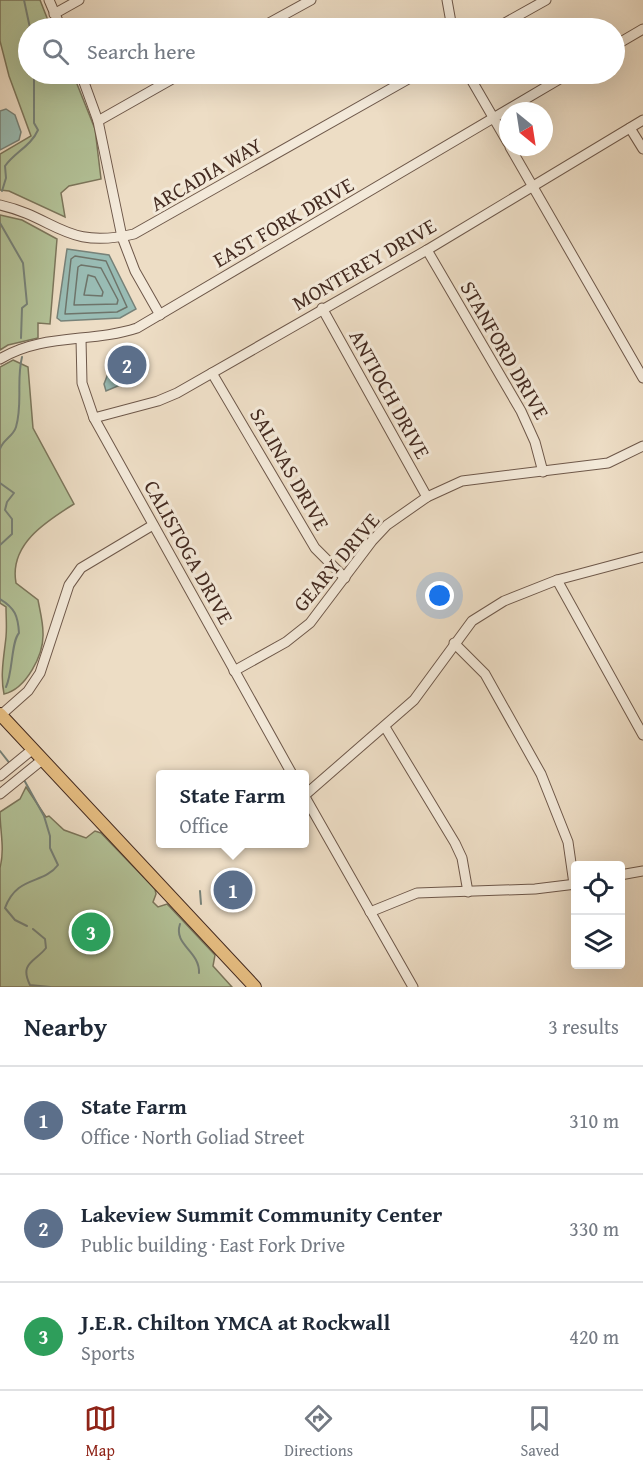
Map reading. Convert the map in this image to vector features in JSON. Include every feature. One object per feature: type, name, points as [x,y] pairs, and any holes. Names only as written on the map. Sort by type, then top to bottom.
[{"type":"main road","points":[[1,714],[255,987]]},
{"type":"street","points":[[49,0],[56,18]]},
{"type":"street","points":[[54,14],[79,0]]},
{"type":"street","points":[[278,18],[310,0]]},
{"type":"street","points":[[447,0],[450,18]]},
{"type":"street","points":[[514,18],[546,0]]},
{"type":"street","points":[[625,40],[643,29]]},
{"type":"street","points":[[85,84],[98,121],[122,237],[135,271],[160,315]]},
{"type":"street","points":[[98,121],[163,84]]},
{"type":"street","name":"ARCADIA WAY","points":[[0,205],[31,215],[72,236],[99,240],[122,237],[145,229],[399,84]]},
{"type":"street","points":[[474,84],[499,128]]},
{"type":"street","name":"EAST FORK DRIVE","points":[[0,358],[16,349],[39,342],[116,335],[137,328],[552,84]]},
{"type":"street","name":"MONTEREY DRIVE","points":[[94,418],[158,401],[212,373],[427,250],[643,120]]},
{"type":"street","points":[[630,128],[643,149]]},
{"type":"street","points":[[515,156],[643,378]]},
{"type":"street","name":"STANFORD DRIVE","points":[[427,250],[521,411],[536,442],[543,472]]},
{"type":"street","name":"ANTIOCH DRIVE","points":[[322,309],[427,497]]},
{"type":"street","name":"CALISTOGA DRIVE","points":[[81,339],[82,383],[94,418],[290,770]]},
{"type":"street","name":"SALINAS DRIVE","points":[[212,373],[315,548],[345,578]]},
{"type":"street","name":"GEARY DRIVE","points":[[234,671],[286,642],[302,630],[387,525],[427,497],[462,481],[608,463],[643,446]]},
{"type":"street","points":[[1,714],[28,691],[40,673],[69,585],[81,568],[153,525]]},
{"type":"street","points":[[309,793],[385,727],[424,688],[454,643],[472,621],[504,601],[557,580],[643,556]]},
{"type":"street","points":[[557,580],[643,735]]},
{"type":"street","points":[[454,643],[485,674],[541,774],[568,842],[571,861]]},
{"type":"street","points":[[385,727],[396,741],[455,843],[462,858],[468,891]]},
{"type":"street","points":[[3,774],[33,749]]},
{"type":"street","points":[[0,794],[42,760]]},
{"type":"street","points":[[309,803],[413,987]]},
{"type":"street","points":[[625,875],[643,871]]},
{"type":"street","points":[[370,912],[417,893],[571,884]]},
{"type":"green space","points":[[0,0],[40,0],[47,18],[18,18],[18,84],[77,84],[95,129],[101,179],[69,186],[61,193],[65,217],[9,191],[0,190],[0,154],[31,136],[9,76],[0,41]]},
{"type":"green space","points":[[0,215],[22,220],[57,239],[50,324],[38,323],[38,338],[8,345],[0,350]]},
{"type":"green space","points":[[13,360],[28,367],[33,428],[74,504],[41,527],[24,546],[18,557],[15,569],[16,583],[38,600],[43,642],[37,661],[26,678],[12,691],[4,694],[2,673],[6,637],[6,607],[0,603],[0,367]]},
{"type":"green space","points":[[26,787],[46,817],[49,816],[64,830],[86,838],[95,831],[101,833],[155,889],[153,902],[158,907],[167,904],[215,955],[213,966],[232,987],[0,987],[2,847],[0,812],[20,799]]},
{"type":"water","points":[[6,109],[15,115],[21,132],[19,140],[0,150],[0,111]]},
{"type":"water","points":[[67,249],[109,255],[136,309],[120,318],[61,321],[57,318]]},
{"type":"water","points":[[109,371],[126,379],[125,383],[106,391],[104,384]]},
{"type":"waterway","points":[[24,0],[28,18]]},
{"type":"waterway","points":[[2,191],[6,178],[5,166],[35,136],[38,130],[34,123],[34,84]]},
{"type":"waterway","points":[[0,223],[23,263],[27,304],[22,308],[21,338]]},
{"type":"waterway","points":[[0,449],[16,427],[22,357]]},
{"type":"waterway","points":[[0,483],[14,493],[7,502],[5,510],[12,519],[12,534],[0,545]]},
{"type":"waterway","points":[[0,599],[15,613],[19,633],[16,637],[6,687]]},
{"type":"waterway","points":[[0,751],[11,765]]},
{"type":"waterway","points":[[23,778],[44,816],[50,836],[50,848],[58,865],[45,876],[23,885],[10,897],[5,908],[15,920],[27,926]]},
{"type":"waterway","points":[[200,891],[201,904]]},
{"type":"waterway","points":[[180,924],[180,937],[195,959],[199,973]]},
{"type":"waterway","points":[[33,929],[45,939],[46,948],[27,967],[27,978],[30,985],[50,987]]},
{"type":"place","name":"Lakeview Summit Community Center","points":[[127,365]]},
{"type":"place","name":"State Farm","points":[[233,890]]},
{"type":"place","name":"J.E.R. Chilton YMCA at Rockwall","points":[[91,932]]}]
